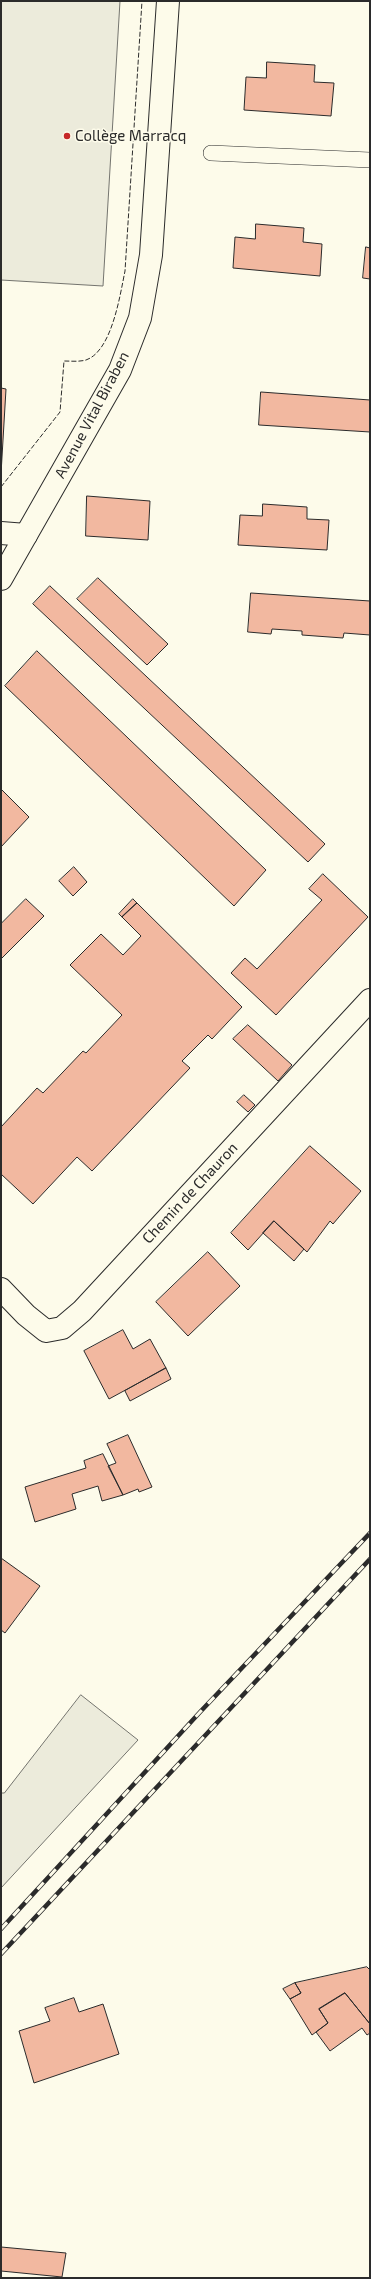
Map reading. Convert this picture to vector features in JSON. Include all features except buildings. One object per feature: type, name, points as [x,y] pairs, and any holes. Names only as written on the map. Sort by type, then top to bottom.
[{"type":"main road","name":"Avenue Vital Biraben","points":[[1,579],[120,370],[140,318],[151,255],[168,1]]},
{"type":"main road","points":[[1,533],[26,534]]},
{"type":"main road","name":"Chemin de Chauron","points":[[1,1289],[26,1315],[46,1331],[62,1328],[82,1311],[370,1000]]},
{"type":"lane","points":[[211,153],[370,160]]},
{"type":"shaded area","name":"Collège Marracq","points":[[1,1],[120,1],[103,286],[1,280]]},
{"type":"shaded area","points":[[81,1695],[138,1740],[1,1888],[1,1793],[4,1793]]},
{"type":"railway","points":[[1,1929],[201,1711],[370,1533]]},
{"type":"railway","points":[[1,1954],[370,1559]]},
{"type":"fence","points":[[1,487],[60,412],[64,361],[83,361],[95,355],[102,346],[113,321],[125,271],[142,1]]},
{"type":"place","name":"Collège Marracq","points":[[67,136]]}]
